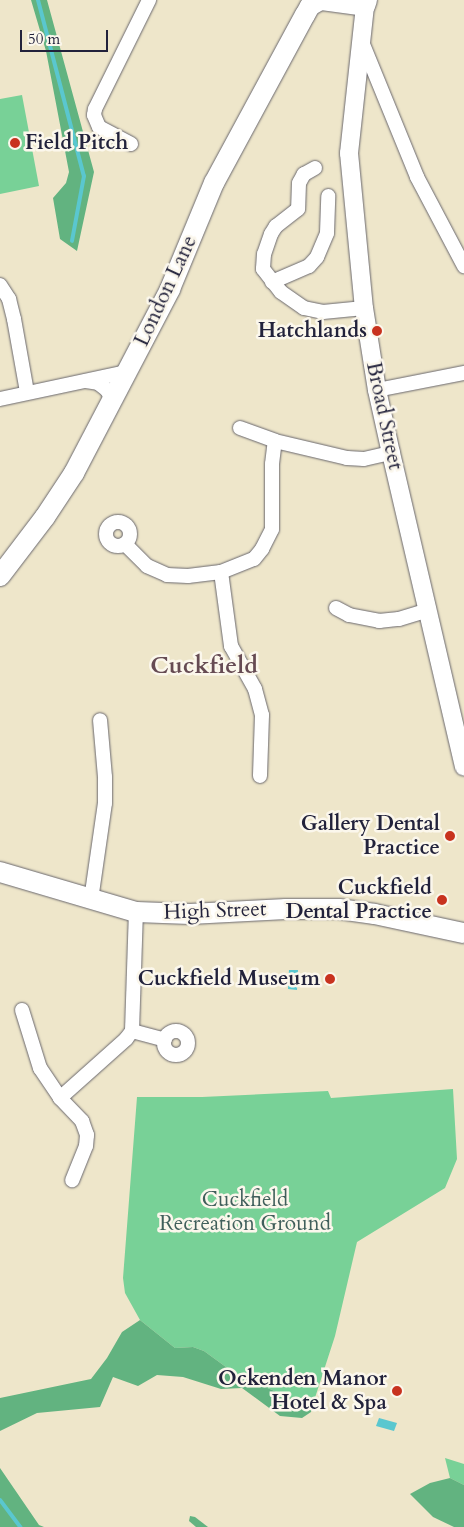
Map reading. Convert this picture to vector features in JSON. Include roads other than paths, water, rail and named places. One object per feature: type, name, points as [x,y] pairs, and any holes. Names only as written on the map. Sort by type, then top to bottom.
[{"type":"main road","name":"London Lane","points":[[0,576],[45,517],[74,473],[170,289],[214,184],[305,15],[319,0],[366,3]]},
{"type":"main road","name":"High Street","points":[[0,872],[136,912],[190,914],[286,909],[339,909],[375,914],[464,933]]},
{"type":"street","points":[[131,144],[99,127],[94,115],[95,109],[149,0]]},
{"type":"street","name":"Broad Street","points":[[366,3],[349,153],[364,308],[377,390],[464,767]]},
{"type":"street","points":[[362,41],[417,176],[464,266]]},
{"type":"street","points":[[315,168],[304,174],[299,182],[298,209],[276,226],[267,242],[263,269],[272,282],[289,299],[310,310],[323,312],[364,308]]},
{"type":"street","points":[[272,282],[309,266],[317,257],[327,233],[328,196]]},
{"type":"street","points":[[0,285],[9,300],[27,392]]},
{"type":"street","points":[[0,398],[86,381],[101,375],[127,372]]},
{"type":"street","points":[[377,390],[464,374]]},
{"type":"street","points":[[86,381],[98,383],[107,390],[113,401]]},
{"type":"street","points":[[240,428],[275,441],[347,458],[364,460],[391,453]]},
{"type":"street","points":[[125,544],[147,566],[167,575],[188,576],[221,572],[254,559],[269,537],[273,521],[272,464],[275,441]]},
{"type":"street","points":[[221,572],[232,646],[256,689],[262,715],[260,776]]},
{"type":"street","points":[[336,608],[349,615],[379,621],[399,619],[428,610]]},
{"type":"street","points":[[91,900],[105,803],[106,777],[100,720]]},
{"type":"street","points":[[60,1098],[126,1039],[132,1031],[136,912]]},
{"type":"street","points":[[22,1010],[40,1068],[60,1098],[82,1121],[87,1135],[80,1164],[72,1180]]},
{"type":"street","points":[[132,1031],[164,1040]]},
{"type":"water","points":[[289,970],[298,970],[297,990],[288,989]]},
{"type":"water","points":[[379,1418],[397,1423],[394,1431],[376,1426]]},
{"type":"waterway","points":[[38,0],[84,176],[72,241]]},
{"type":"waterway","points":[[0,1500],[20,1527]]},
{"type":"place","name":"Field Pitch","points":[[15,143]]},
{"type":"place","name":"Hatchlands","points":[[377,331]]},
{"type":"place","name":"Gallery Dental Practice","points":[[450,836]]},
{"type":"place","name":"Cuckfield Dental Practice","points":[[442,900]]},
{"type":"place","name":"Cuckfield Museum","points":[[330,979]]},
{"type":"place","name":"Ockenden Manor Hotel & Spa","points":[[397,1391]]},
{"type":"district","name":"Cuckfield","points":[[204,666]]},
{"type":"park label","name":"Cuckfield Recreation Ground","points":[[245,1212]]}]
